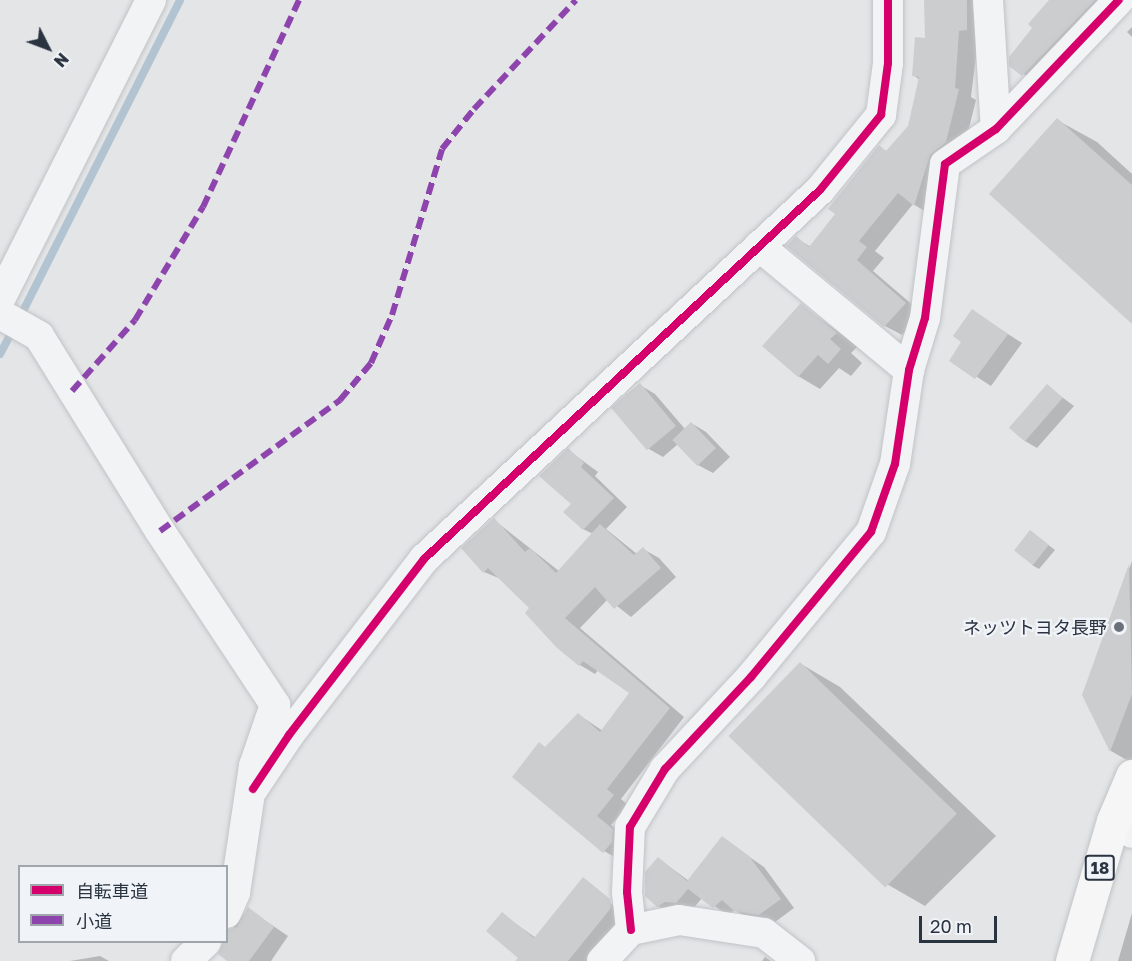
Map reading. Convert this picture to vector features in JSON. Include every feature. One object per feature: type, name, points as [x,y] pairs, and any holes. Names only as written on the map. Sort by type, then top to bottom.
[{"type":"highway","name":"18","points":[[1072,961],[1123,827],[1132,776]]},
{"type":"street","points":[[151,0],[2,310],[39,336],[160,531],[276,705],[254,766],[253,789],[235,893],[228,909]]},
{"type":"street","points":[[253,789],[289,735],[424,559],[820,190],[881,115],[888,63],[888,0]]},
{"type":"street","points":[[988,0],[996,129]]},
{"type":"street","points":[[631,930],[627,892],[630,827],[665,769],[751,677],[871,532],[895,464],[909,370],[925,318],[945,164],[996,129],[1119,0]]},
{"type":"street","points":[[759,246],[909,370]]},
{"type":"street","points":[[602,961],[631,930],[679,920],[764,933],[800,961]]},
{"type":"street","points":[[186,961],[205,943]]},
{"type":"building","points":[[924,0],[967,0],[967,30],[959,31],[955,88],[959,89],[946,142],[930,155],[914,206],[898,193],[859,241],[867,247],[857,260],[906,303],[884,327],[786,246],[796,236],[809,247],[835,214],[828,209],[879,145],[886,151],[908,126],[919,77],[912,76],[915,37],[925,38]]},
{"type":"building","points":[[1049,0],[1095,0],[1022,76],[1009,66],[1009,57],[1032,28],[1028,24]]},
{"type":"building","points":[[1057,118],[1132,185],[1132,324],[989,194]]},
{"type":"building","points":[[801,303],[837,333],[830,339],[841,349],[828,364],[818,355],[798,377],[762,346]]},
{"type":"building","points":[[972,309],[1008,334],[975,379],[949,361],[961,342],[953,336]]},
{"type":"building","points":[[640,383],[676,426],[647,450],[611,407]]},
{"type":"building","points":[[1047,384],[1063,398],[1025,442],[1009,428]]},
{"type":"building","points":[[691,422],[716,448],[697,466],[672,440]]},
{"type":"building","points":[[568,448],[584,463],[581,467],[614,498],[583,530],[563,512],[571,504],[539,476]]},
{"type":"building","points":[[494,518],[525,552],[530,548],[556,573],[600,524],[634,555],[643,547],[661,568],[614,609],[595,587],[565,618],[670,708],[607,789],[614,795],[597,816],[613,829],[612,842],[603,853],[512,777],[539,742],[545,747],[578,713],[600,732],[629,693],[583,661],[579,666],[556,647],[525,613],[529,608],[488,568],[483,573],[461,548]]},
{"type":"building","points":[[1030,530],[1049,545],[1033,565],[1014,550]]},
{"type":"building","name":"ネッツトヨタ長野","points":[[1129,564],[1132,694],[1110,752],[1082,695]]},
{"type":"building","points":[[800,662],[957,813],[885,888],[728,736]]},
{"type":"building","points":[[722,836],[749,856],[781,899],[759,915],[734,911],[722,900],[713,908],[688,889],[676,903],[665,902],[657,907],[645,896],[645,872],[658,857],[687,881]]},
{"type":"building","points":[[583,877],[610,899],[611,908],[568,961],[515,961],[518,958],[486,931],[502,912],[534,938]]},
{"type":"building","points":[[248,907],[274,927],[249,961],[227,961],[218,954],[223,943],[228,943],[228,929],[237,927]]},
{"type":"waterway","points":[[20,317],[180,0]]},
{"type":"waterway","points":[[0,354],[14,328]]},
{"type":"marked path","points":[[72,391],[135,320],[203,207],[299,0]]},
{"type":"marked path","points":[[160,531],[340,400],[371,363],[392,315],[442,149],[474,109],[576,0]]},
{"type":"cycle path","points":[[253,789],[289,735],[424,559],[820,190],[881,115],[888,63],[888,0]]},
{"type":"cycle path","points":[[631,930],[627,892],[630,827],[665,769],[751,677],[871,532],[895,464],[909,370],[925,318],[945,164],[996,129],[1119,0]]},
{"type":"place","name":"ネッツトヨタ長野","points":[[1119,627]]}]
